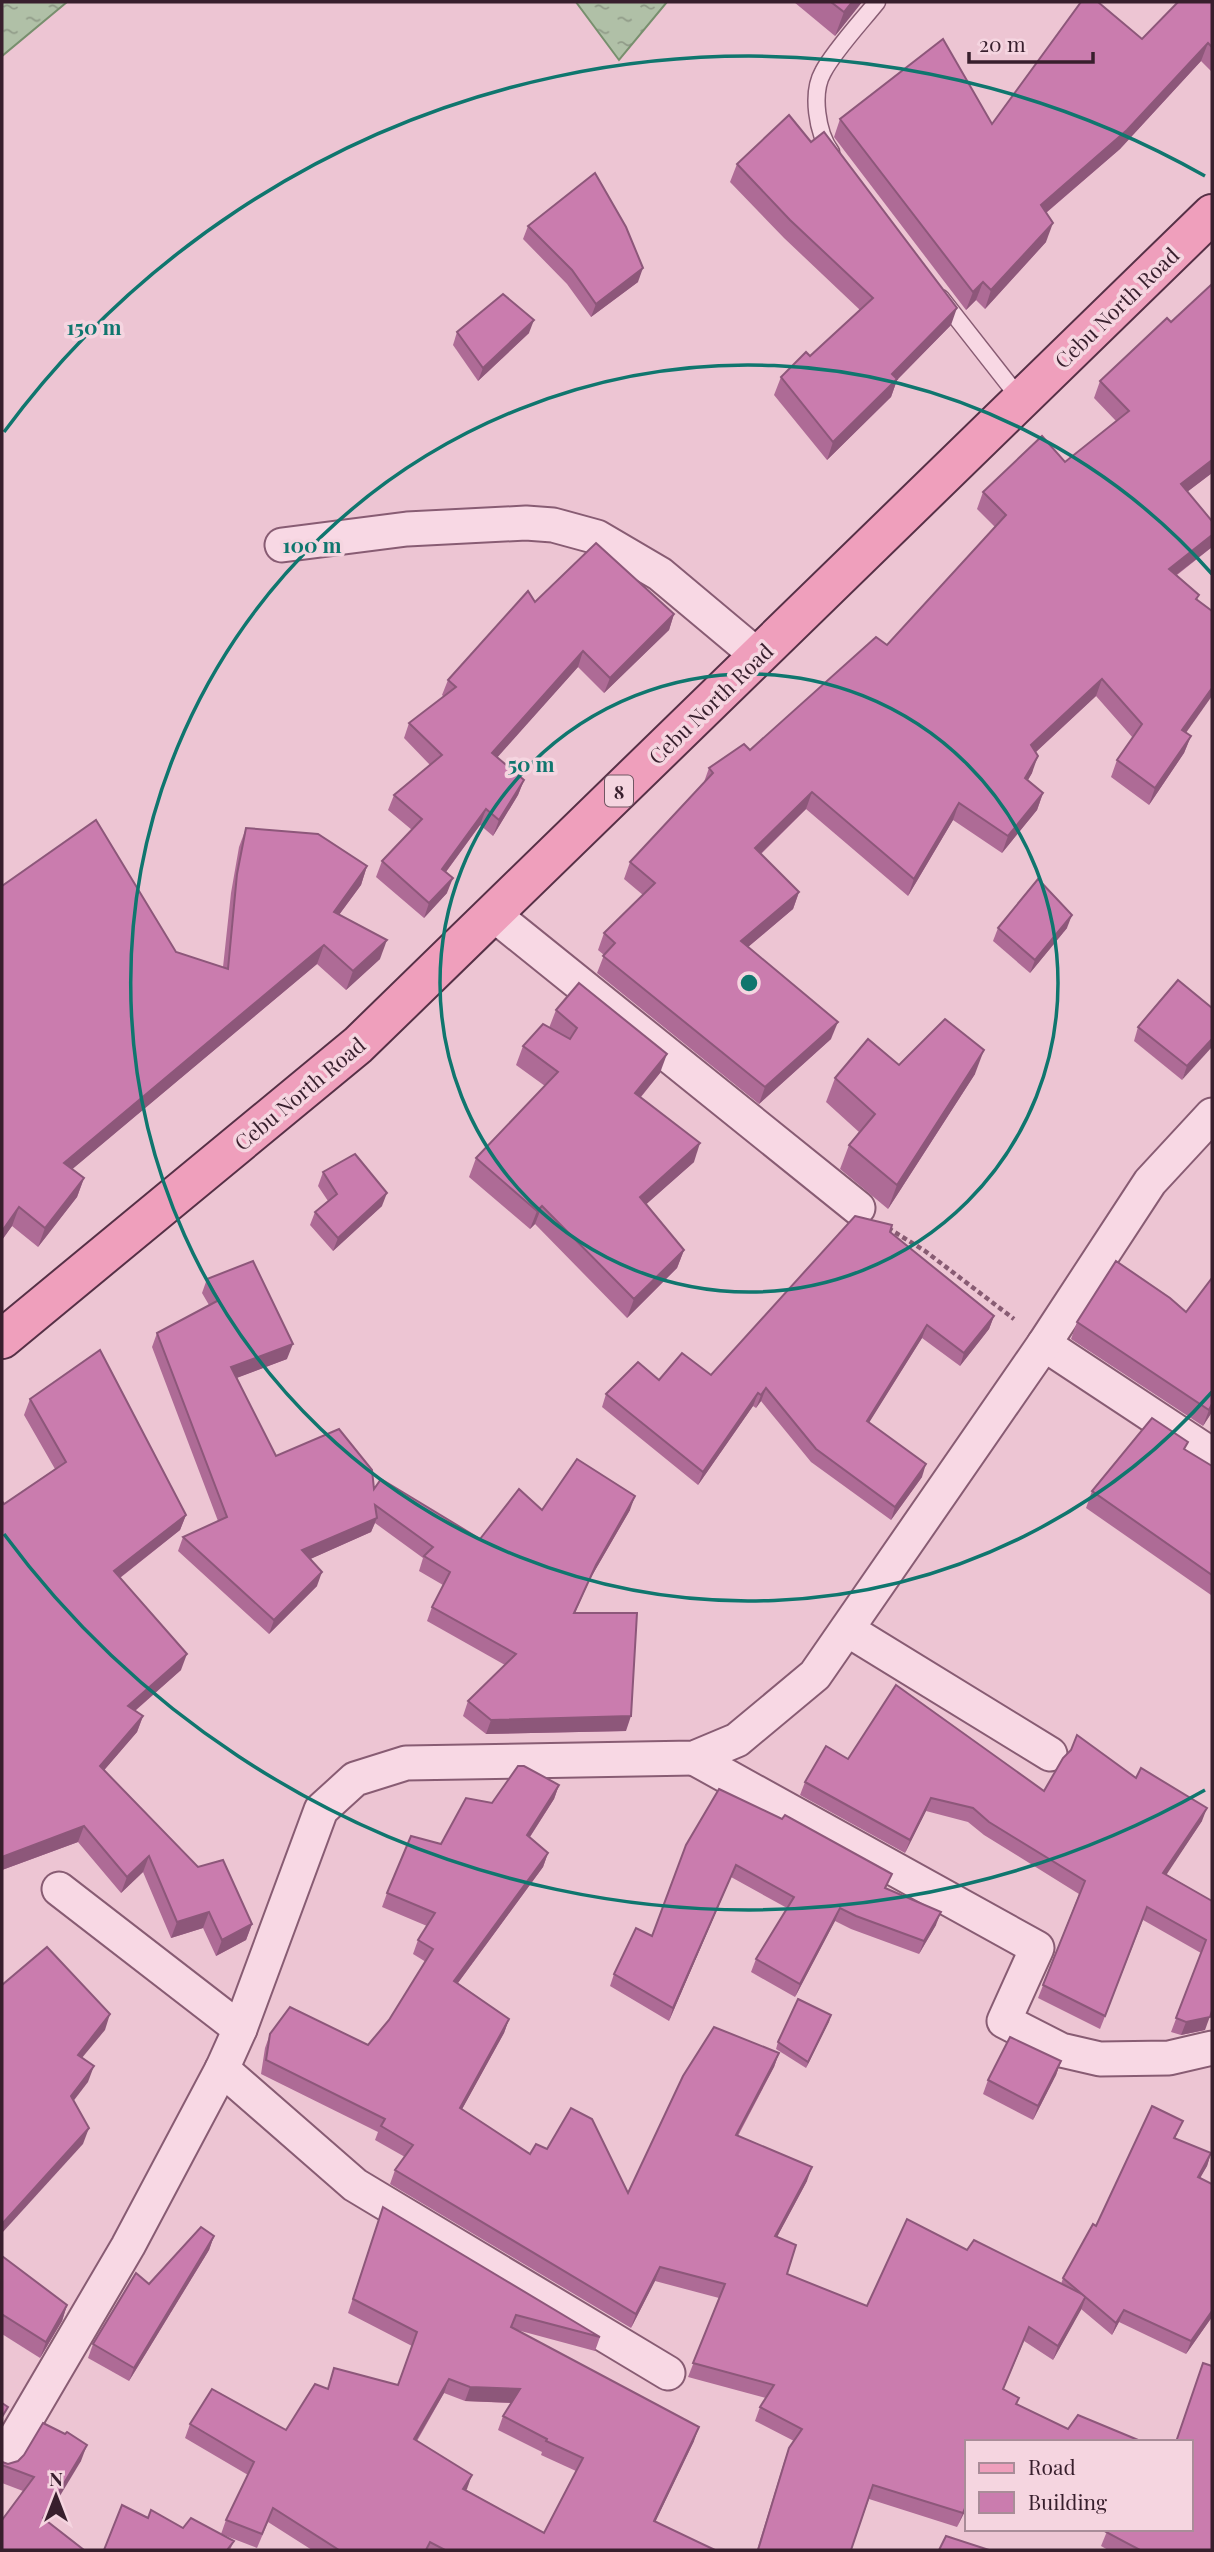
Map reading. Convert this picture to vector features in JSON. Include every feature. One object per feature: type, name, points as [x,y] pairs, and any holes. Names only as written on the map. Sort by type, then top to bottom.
[{"type":"main road","name":"Cebu North Road","points":[[2,1339],[358,1045],[1021,400],[1209,225]]},
{"type":"street","points":[[282,545],[407,529],[526,523],[554,525],[597,537],[660,574],[758,656]]},
{"type":"street","points":[[493,914],[858,1208]]},
{"type":"street","points":[[2,2461],[128,2246],[222,2069],[240,2029],[321,1810],[355,1779],[406,1763],[694,1758],[737,1740],[816,1675],[1044,1344],[1150,1182],[1212,1115]]},
{"type":"street","points":[[1044,1344],[1212,1455]]},
{"type":"street","points":[[848,1630],[1050,1754]]},
{"type":"street","points":[[694,1758],[1037,1948],[1004,2021],[1060,2050],[1100,2059],[1170,2058],[1212,2048]]},
{"type":"street","points":[[59,1889],[240,2029]]},
{"type":"street","points":[[222,2069],[355,2185],[668,2373]]},
{"type":"lane","points":[[840,164],[824,142],[816,107],[822,74],[877,2]]},
{"type":"lane","points":[[933,287],[1021,400]]},
{"type":"path","points":[[858,1208],[979,1290],[1044,1344]]},
{"type":"water","points":[[2,2],[67,2],[2,56]]},
{"type":"water","points":[[576,2],[667,2],[619,60]]},
{"type":"building","points":[[831,2],[852,2],[844,12]]},
{"type":"building","points":[[1081,2],[1098,2],[1142,39],[1178,2],[1212,2],[1212,47],[1208,43],[1127,130],[1041,205],[1053,223],[991,290],[983,282],[973,292],[840,119],[943,39],[992,124]]},
{"type":"building","points":[[789,115],[811,142],[824,132],[957,308],[892,374],[897,379],[833,442],[781,377],[806,352],[810,356],[873,298],[790,220],[737,164]]},
{"type":"building","points":[[595,173],[626,227],[643,268],[596,304],[572,270],[528,226]]},
{"type":"building","points":[[1212,284],[1212,460],[1181,484],[1212,521],[1212,535],[1169,569],[1199,595],[1196,599],[1212,611],[1212,688],[1182,730],[1191,736],[1155,788],[1117,760],[1142,724],[1102,679],[1031,745],[1038,756],[1025,778],[1043,793],[1008,836],[959,803],[914,879],[812,792],[755,848],[799,892],[741,941],[838,1022],[765,1087],[603,956],[615,943],[604,933],[655,883],[630,862],[713,773],[709,768],[744,744],[750,750],[876,637],[887,645],[1006,515],[983,492],[1042,436],[1065,462],[1129,411],[1100,381],[1167,318],[1171,322]]},
{"type":"building","points":[[503,294],[534,320],[483,368],[457,332]]},
{"type":"building","points":[[596,543],[674,614],[610,678],[583,651],[492,753],[524,780],[499,820],[486,809],[442,869],[453,878],[429,903],[382,861],[422,819],[394,795],[442,755],[409,723],[456,687],[448,680],[528,591],[535,602]]},
{"type":"building","points":[[96,820],[176,952],[228,969],[237,874],[246,828],[318,834],[367,866],[334,912],[387,940],[353,971],[324,945],[64,1163],[84,1178],[45,1228],[19,1207],[2,1231],[2,886]]},
{"type":"building","points":[[1038,879],[1072,915],[1035,960],[998,928]]},
{"type":"building","points":[[1178,980],[1212,1008],[1212,1039],[1187,1066],[1138,1027]]},
{"type":"building","points":[[579,983],[667,1054],[635,1093],[700,1143],[640,1197],[684,1250],[634,1299],[542,1206],[537,1211],[476,1158],[558,1072],[523,1046],[543,1024],[570,1039],[577,1028],[556,1010]]},
{"type":"building","points":[[945,1019],[984,1050],[897,1185],[849,1145],[875,1114],[835,1078],[868,1039],[899,1065]]},
{"type":"building","points":[[355,1154],[387,1193],[338,1238],[315,1212],[337,1194],[323,1172]]},
{"type":"building","points":[[855,1216],[892,1225],[890,1232],[994,1316],[964,1353],[927,1325],[867,1421],[926,1464],[895,1507],[816,1449],[766,1388],[761,1395],[758,1393],[703,1472],[606,1394],[638,1362],[659,1380],[682,1353],[711,1375]]},
{"type":"building","points":[[253,1261],[293,1344],[231,1367],[276,1456],[339,1429],[372,1470],[374,1489],[381,1479],[480,1539],[519,1489],[542,1510],[577,1459],[635,1496],[596,1565],[574,1613],[637,1613],[631,1716],[491,1720],[468,1701],[516,1654],[432,1607],[450,1572],[424,1556],[433,1547],[375,1505],[377,1518],[302,1550],[322,1572],[274,1620],[183,1537],[227,1517],[157,1333],[219,1300],[207,1279]]},
{"type":"building","points":[[1116,1261],[1186,1312],[1212,1278],[1212,1404],[1209,1410],[1077,1322]]},
{"type":"building","points":[[100,1350],[186,1515],[114,1571],[187,1654],[128,1706],[143,1716],[100,1766],[198,1867],[223,1860],[252,1924],[222,1940],[209,1912],[177,1922],[149,1856],[127,1877],[84,1826],[2,1857],[2,1501],[4,1504],[66,1462],[30,1399]]},
{"type":"building","points":[[1152,1418],[1188,1442],[1184,1449],[1212,1466],[1212,1575],[1092,1491]]},
{"type":"building","points":[[896,1685],[1044,1791],[1063,1758],[1071,1750],[1077,1735],[1136,1778],[1141,1768],[1207,1808],[1163,1873],[1212,1901],[1210,2017],[1186,2022],[1176,2018],[1206,1940],[1147,1907],[1105,2016],[1043,1985],[1085,1881],[989,1822],[973,1808],[931,1798],[910,1840],[805,1782],[826,1746],[848,1759]]},
{"type":"building","points":[[518,1766],[524,1766],[559,1785],[527,1835],[548,1853],[454,1981],[509,2019],[460,2108],[530,2154],[536,2144],[547,2149],[571,2108],[592,2119],[628,2193],[683,2076],[714,2027],[779,2053],[736,2135],[812,2167],[775,2236],[796,2245],[787,2274],[867,2306],[907,2219],[967,2250],[974,2240],[1086,2296],[1058,2346],[1029,2327],[1003,2389],[1019,2398],[1016,2404],[1068,2429],[1078,2415],[1138,2440],[965,2440],[963,2513],[873,2485],[851,2550],[758,2550],[789,2448],[802,2429],[760,2407],[774,2385],[693,2363],[725,2284],[660,2267],[636,2314],[395,2170],[413,2145],[381,2126],[385,2119],[266,2060],[270,2034],[290,2007],[368,2045],[389,2020],[433,1949],[418,1940],[435,1913],[387,1893],[411,1836],[441,1844],[466,1798],[492,1803]]},
{"type":"building","points":[[719,1789],[782,1819],[785,1815],[892,1874],[885,1888],[941,1912],[924,1941],[840,1908],[800,1984],[756,1959],[794,1897],[736,1865],[673,2008],[614,1974],[636,1928],[652,1936],[686,1845]]},
{"type":"building","points":[[47,1947],[110,2014],[78,2055],[94,2066],[71,2096],[89,2128],[2,2224],[2,1985]]},
{"type":"building","points":[[798,1999],[831,2015],[808,2062],[778,2042]]},
{"type":"building","points":[[1010,2037],[1061,2061],[1038,2106],[988,2080]]},
{"type":"building","points":[[1152,2106],[1183,2121],[1174,2138],[1211,2153],[1198,2177],[1212,2184],[1212,2311],[1191,2341],[1124,2310],[1116,2323],[1063,2278],[1093,2224],[1096,2226]]},
{"type":"building","points":[[383,2207],[600,2337],[516,2315],[511,2327],[699,2427],[654,2521],[715,2550],[445,2550],[430,2542],[426,2550],[339,2550],[273,2508],[262,2534],[226,2520],[254,2462],[190,2424],[212,2389],[286,2430],[315,2384],[328,2389],[334,2368],[398,2385],[417,2332],[353,2299]],"holes":[[[449,2379],[470,2387],[520,2389],[503,2416],[547,2439],[546,2441],[583,2458],[544,2533],[463,2489],[472,2475],[414,2439]]]},
{"type":"building","points":[[201,2227],[214,2236],[134,2368],[93,2344],[136,2273],[149,2284]]},
{"type":"building","points":[[2,2256],[67,2305],[46,2342],[3,2315],[2,2317]]},
{"type":"building","points":[[1203,2363],[1212,2366],[1212,2550],[1140,2550],[1106,2532],[1193,2531],[1193,2440],[1177,2440]]},
{"type":"building","points":[[2,2403],[8,2407],[2,2417]]},
{"type":"building","points":[[43,2423],[65,2434],[67,2432],[87,2445],[43,2518],[84,2550],[2,2550],[2,2520],[34,2477],[2,2465],[2,2462],[8,2464],[18,2461]]},
{"type":"building","points":[[122,2505],[148,2518],[151,2510],[183,2528],[191,2518],[234,2541],[227,2550],[104,2550]]},
{"type":"building","points":[[946,2536],[989,2550],[939,2550]]}]
